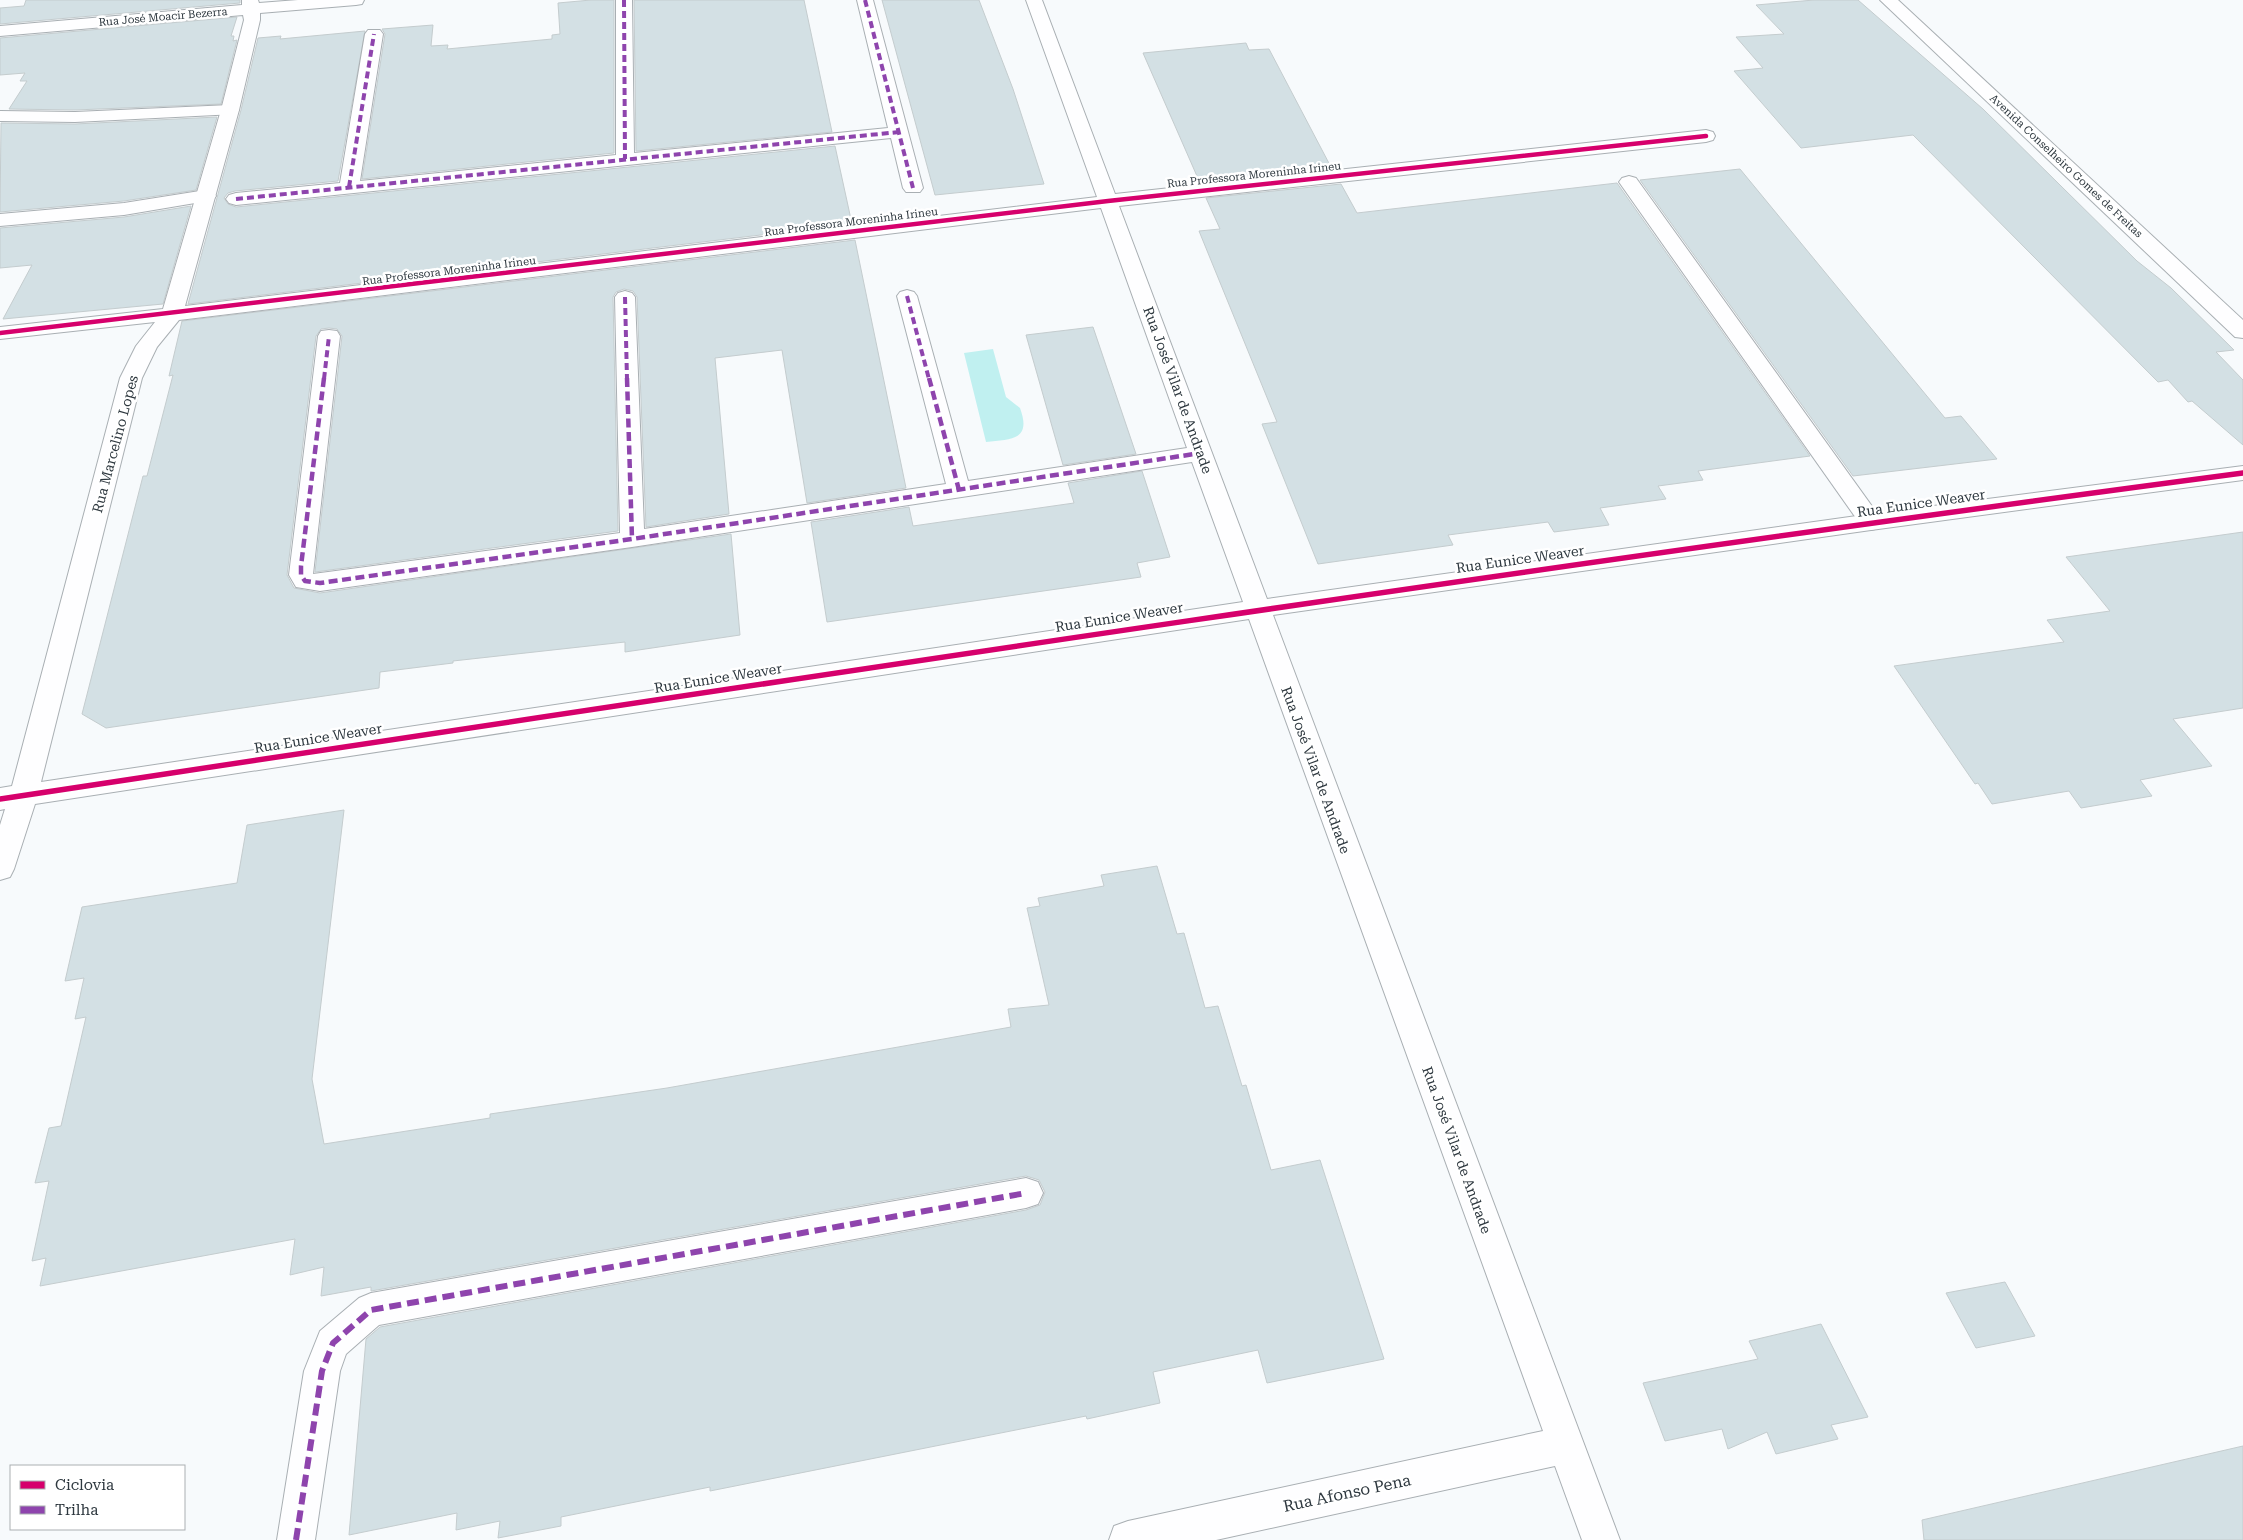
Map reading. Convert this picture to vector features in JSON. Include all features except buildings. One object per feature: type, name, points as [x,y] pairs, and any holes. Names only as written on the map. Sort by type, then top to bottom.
[{"type":"street","name":"Rua José Moacir Bezerra","points":[[0,31],[250,5],[356,0]]},
{"type":"street","points":[[624,0],[625,159]]},
{"type":"street","points":[[865,0],[913,188]]},
{"type":"street","name":"Rua José Vilar de Andrade","points":[[1034,0],[1601,1540]]},
{"type":"street","name":"Avenida Conselheiro Gomes de Freitas","points":[[1888,0],[2243,332]]},
{"type":"street","name":"Rua Marcelino Lopes","points":[[0,869],[12,797],[131,378],[147,346],[172,314],[230,110],[252,20],[250,5]]},
{"type":"street","points":[[349,187],[374,34]]},
{"type":"street","points":[[0,116],[75,117],[230,110]]},
{"type":"street","points":[[236,199],[899,132]]},
{"type":"street","name":"Rua Professora Moreninha Irineu","points":[[0,333],[1108,201],[1706,136]]},
{"type":"street","points":[[1629,182],[1871,522]]},
{"type":"street","points":[[0,220],[124,209],[206,196]]},
{"type":"street","points":[[907,296],[959,490]]},
{"type":"street","points":[[625,298],[632,540]]},
{"type":"street","points":[[329,336],[301,566],[301,575],[305,581],[320,582],[632,540],[1201,453]]},
{"type":"street","name":"Rua Eunice Weaver","points":[[12,797],[1257,609],[1871,522],[2243,473]]},
{"type":"street","points":[[296,1540],[322,1371],[333,1343],[343,1332],[370,1310],[1026,1193]]},
{"type":"street","name":"Rua Afonso Pena","points":[[1128,1540],[1565,1445]]},
{"type":"water","points":[[993,349],[1006,397],[1020,408],[1023,427],[1017,436],[1011,439],[986,442],[964,353]]},
{"type":"marked path","points":[[624,0],[625,159]]},
{"type":"marked path","points":[[865,0],[913,188]]},
{"type":"marked path","points":[[349,187],[374,34]]},
{"type":"marked path","points":[[236,199],[899,132]]},
{"type":"marked path","points":[[907,296],[959,490]]},
{"type":"marked path","points":[[625,297],[632,539]]},
{"type":"marked path","points":[[329,336],[301,566],[301,575],[305,581],[320,583],[632,539],[1201,453]]},
{"type":"marked path","points":[[296,1540],[322,1371],[333,1343],[343,1332],[371,1310],[1026,1193]]},
{"type":"cycle path","points":[[0,333],[1108,201],[1706,136]]},
{"type":"cycle path","points":[[0,799],[1257,609],[1871,522],[2243,473]]}]
